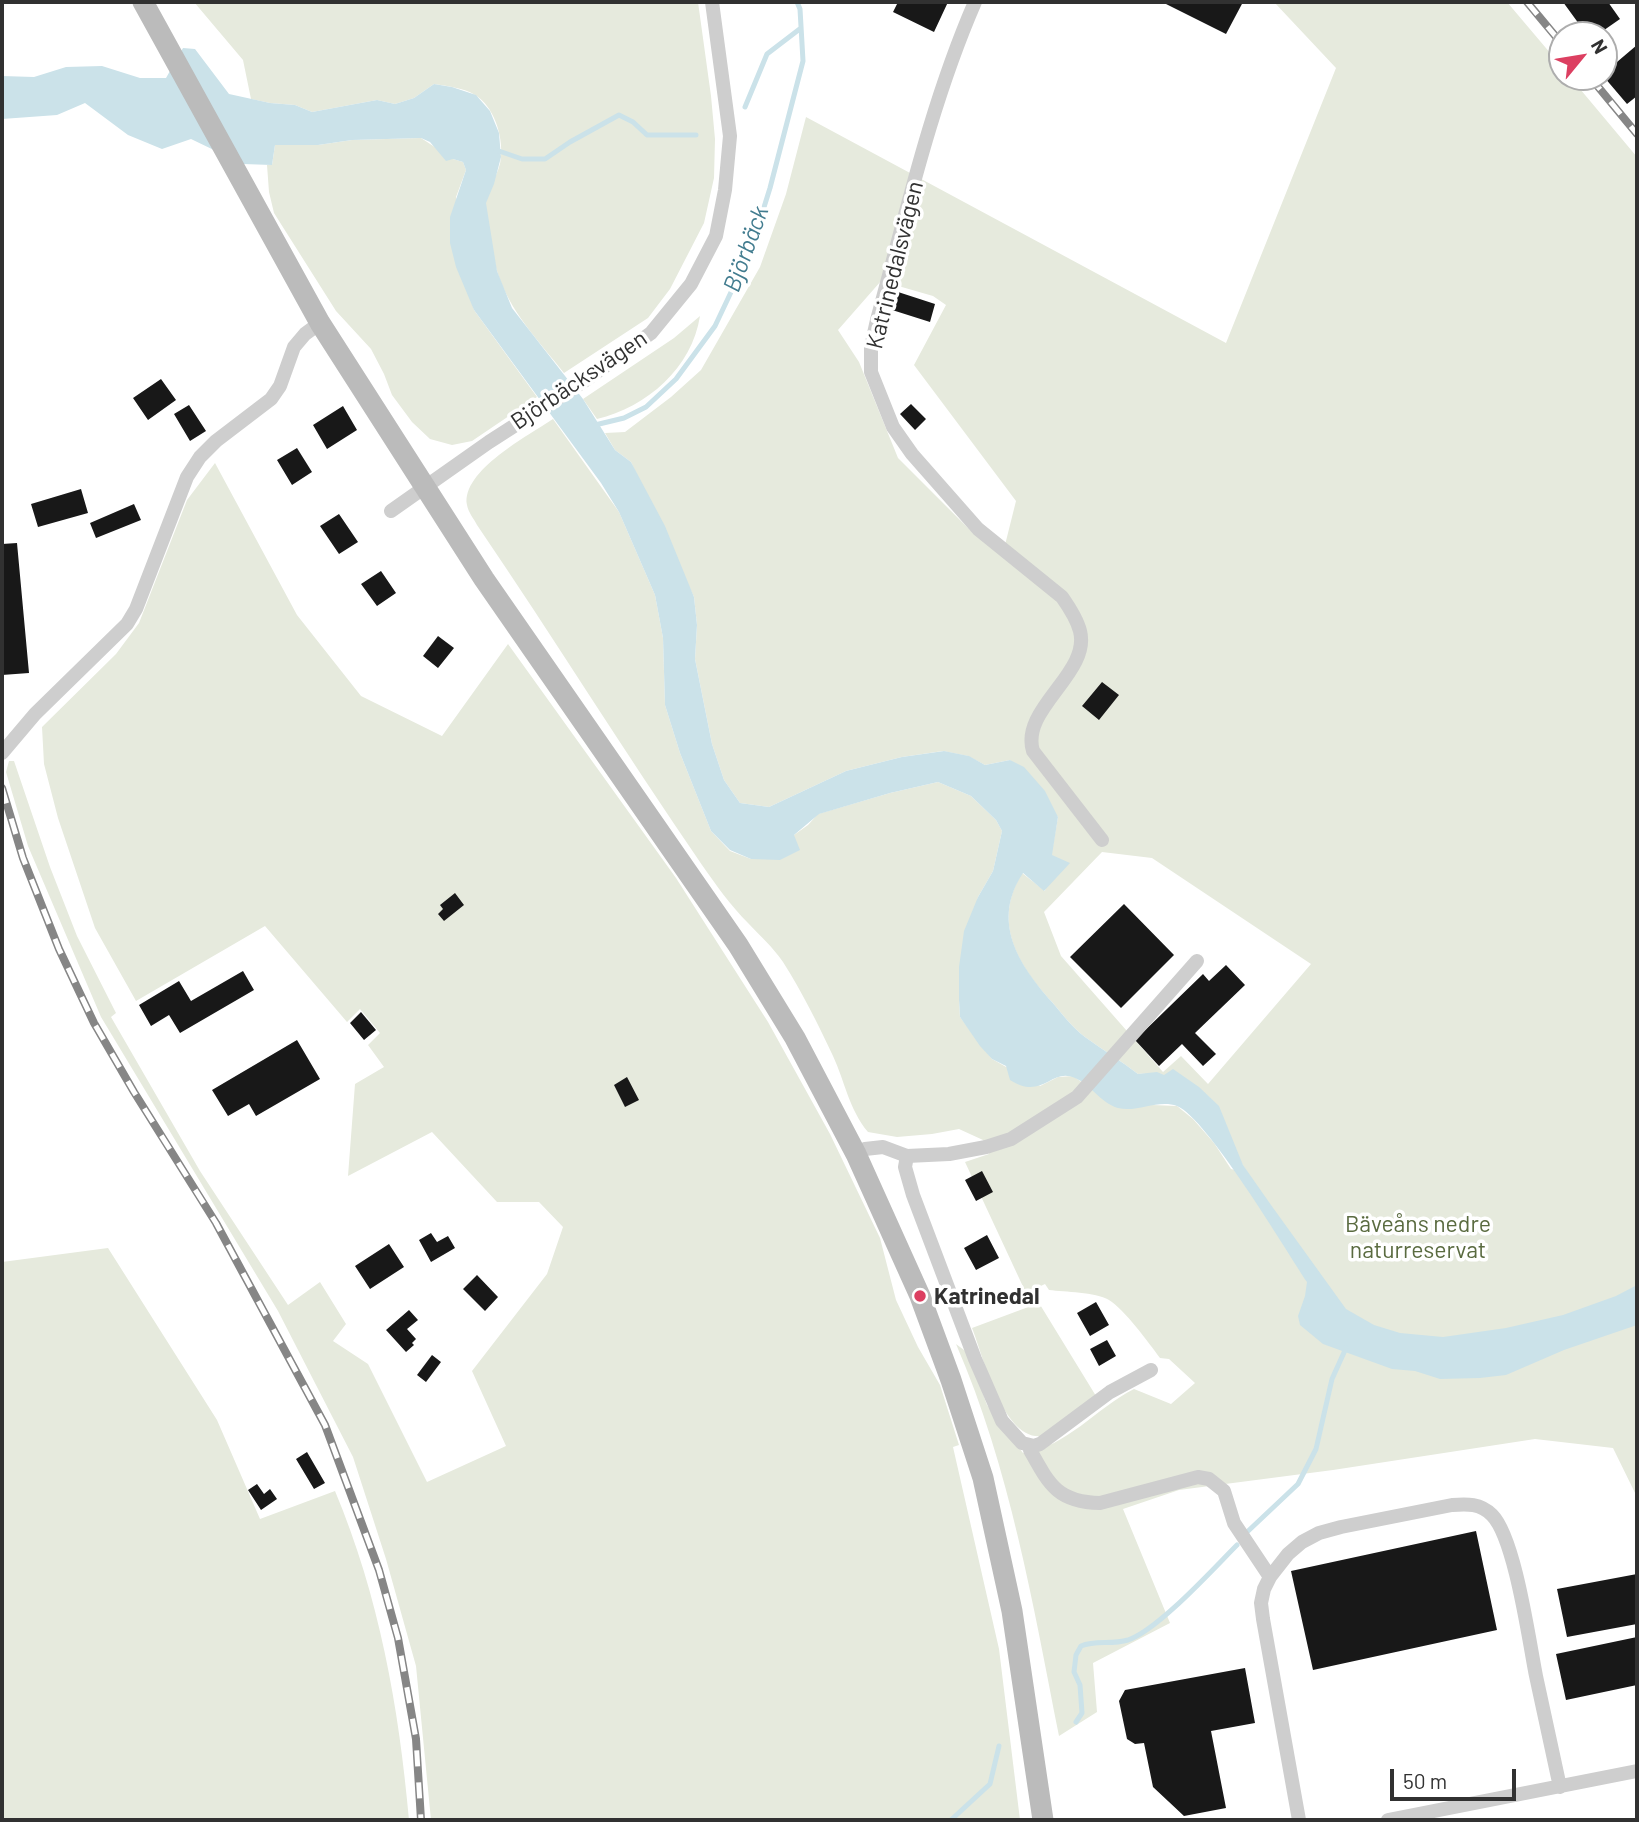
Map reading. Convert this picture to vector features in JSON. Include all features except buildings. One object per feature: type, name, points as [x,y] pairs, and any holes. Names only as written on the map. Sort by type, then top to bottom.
[{"type":"street","points":[[143,2],[320,323],[484,579],[738,945],[795,1038],[856,1154],[920,1296],[983,1478],[1012,1611],[1043,1820]]},
{"type":"street","name":"Björbäcksvägen","points":[[391,511],[651,333],[691,284],[716,236],[725,190],[730,136],[712,2]]},
{"type":"street","name":"Katrinedalsvägen","points":[[975,2],[920,164],[877,320],[871,347],[872,372],[893,427],[912,454],[978,530],[1062,597],[1070,609],[1081,632],[1080,654],[1034,727],[1031,742],[1033,751],[1102,840]]},
{"type":"street","points":[[2,753],[35,714],[127,624],[136,609],[187,477],[200,457],[216,441],[271,400],[280,386],[294,346],[320,323]]},
{"type":"street","points":[[856,1154],[865,1149],[883,1147],[906,1156],[949,1154],[1011,1139],[1077,1097],[1197,961]]},
{"type":"street","points":[[906,1156],[905,1167],[913,1195],[975,1359],[1002,1421],[1016,1438],[1030,1446],[1040,1444],[1110,1392],[1151,1370]]},
{"type":"street","points":[[1030,1446],[1052,1487],[1070,1499],[1083,1503],[1100,1503],[1198,1477],[1209,1479],[1224,1491],[1234,1523],[1270,1577]]},
{"type":"street","points":[[1299,1820],[1263,1619],[1261,1603],[1264,1589],[1287,1554],[1319,1533],[1452,1505],[1472,1504],[1484,1508],[1494,1517],[1503,1533],[1511,1558],[1560,1787]]},
{"type":"street","points":[[1388,1820],[1637,1771]]},
{"type":"green space","points":[[194,2],[698,2],[715,139],[714,178],[704,223],[670,289],[648,318],[564,373],[517,312],[497,271],[486,208],[487,196],[500,163],[501,149],[496,122],[482,100],[466,91],[434,84],[414,98],[395,104],[377,100],[312,112],[295,105],[251,99],[243,60]]},
{"type":"green space","name":"Bäveåns nedre naturreservat","points":[[1274,2],[1507,2],[1548,50],[1548,91],[1582,91],[1637,157],[1637,1497],[1613,1448],[1535,1439],[1179,1490],[1123,1509],[1170,1623],[1093,1663],[1097,1712],[1059,1736],[1018,1537],[991,1439],[956,1344],[968,1353],[987,1405],[1023,1453],[1054,1443],[1134,1389],[1171,1404],[1195,1383],[1169,1359],[1160,1358],[1129,1318],[1109,1300],[1088,1294],[1049,1290],[1045,1284],[1026,1293],[965,1162],[989,1154],[983,1140],[959,1129],[897,1137],[868,1132],[852,1105],[816,1020],[783,962],[724,895],[673,823],[477,525],[467,505],[468,492],[485,467],[553,419],[619,512],[655,595],[663,638],[665,705],[680,753],[711,831],[730,851],[751,859],[794,835],[818,814],[890,793],[938,782],[971,796],[996,820],[1002,831],[993,871],[978,897],[959,1000],[960,1017],[992,1059],[1040,1086],[1058,1077],[1073,1076],[1090,1088],[1152,1105],[1177,1106],[1193,1119],[1214,1143],[1231,1169],[1248,1173],[1217,1107],[1208,1097],[1196,1088],[1175,1079],[1155,1074],[1138,1074],[1076,1029],[1028,973],[1013,942],[1009,908],[1013,891],[1022,873],[1045,891],[1058,817],[1010,760],[985,765],[968,756],[943,751],[902,757],[846,771],[769,807],[740,803],[724,780],[712,744],[695,659],[697,625],[694,597],[631,462],[615,450],[605,433],[625,432],[701,370],[760,267],[786,194],[806,117],[1226,343],[1336,68]],"holes":[[[881,281],[933,296],[946,305],[914,365],[1016,501],[1004,549],[970,530],[898,458],[859,362],[838,330]],[[1102,852],[1152,858],[1311,964],[1208,1084],[1181,1056],[1163,1072],[1061,956],[1044,912]]]},
{"type":"green space","points":[[421,138],[453,159],[463,162],[466,170],[456,197],[474,310],[537,397],[472,441],[452,445],[430,439],[412,422],[392,395],[371,349],[336,311],[274,213],[269,192],[267,165],[272,165],[275,145]]},
{"type":"green space","points":[[700,316],[688,352],[664,382],[633,405],[597,419],[583,399],[674,338]]},
{"type":"green space","points":[[215,463],[297,615],[361,696],[442,736],[508,644],[676,878],[768,1022],[830,1134],[880,1238],[896,1300],[940,1385],[959,1445],[953,1447],[999,1649],[1020,1820],[431,1820],[416,1666],[386,1559],[353,1457],[278,1311],[101,1017],[28,846],[6,772],[9,761],[14,761],[77,936],[116,1013],[111,1017],[200,1171],[288,1305],[320,1282],[346,1324],[333,1341],[368,1364],[427,1482],[506,1446],[472,1371],[547,1274],[563,1227],[539,1202],[497,1202],[432,1132],[348,1176],[355,1084],[384,1067],[368,1045],[380,1033],[360,1009],[347,1022],[265,926],[136,1001],[95,928],[58,818],[44,764],[42,727],[116,654],[139,623],[187,500]]},
{"type":"green space","points":[[108,1248],[217,1420],[260,1519],[335,1491],[364,1571],[385,1652],[409,1820],[2,1820],[2,1262]]},
{"type":"green space","points":[[1039,1303],[1096,1396],[1043,1436],[1029,1434],[1017,1426],[1006,1412],[989,1377],[972,1328]]},
{"type":"water","points":[[183,48],[195,49],[229,94],[270,103],[295,105],[312,112],[377,100],[395,104],[414,98],[434,84],[476,95],[490,111],[499,133],[501,157],[486,203],[497,271],[512,308],[583,399],[615,450],[631,462],[665,526],[694,597],[697,625],[695,659],[712,744],[724,780],[740,803],[769,807],[846,771],[902,757],[944,751],[969,756],[985,765],[1010,760],[1024,767],[1045,791],[1058,817],[1052,855],[1070,863],[1044,891],[1023,873],[1009,908],[1009,925],[1019,957],[1040,988],[1085,1037],[1138,1074],[1157,1072],[1164,1075],[1173,1069],[1199,1087],[1219,1106],[1243,1165],[1346,1309],[1374,1325],[1400,1333],[1443,1337],[1506,1328],[1563,1315],[1616,1296],[1637,1285],[1637,1325],[1564,1350],[1506,1375],[1480,1378],[1440,1379],[1415,1371],[1392,1369],[1323,1344],[1300,1325],[1298,1316],[1307,1282],[1226,1158],[1190,1116],[1170,1104],[1133,1109],[1118,1108],[1106,1102],[1081,1081],[1067,1076],[1039,1086],[1021,1085],[1010,1080],[1006,1066],[992,1059],[960,1017],[959,967],[964,931],[978,897],[993,871],[1002,831],[996,820],[971,796],[938,782],[819,814],[794,835],[800,850],[780,860],[751,859],[730,850],[711,831],[680,753],[665,705],[663,638],[655,595],[619,512],[601,483],[474,310],[456,267],[450,243],[450,217],[466,170],[463,162],[453,159],[446,161],[430,142],[421,138],[275,145],[272,165],[243,164],[191,139],[162,149],[128,135],[85,103],[57,115],[2,119],[2,76],[34,77],[66,67],[102,66],[140,78],[166,78]]},
{"type":"waterway","name":"Björbäck","points":[[595,425],[624,418],[646,407],[676,379],[715,326],[750,252],[770,188],[803,61],[800,9],[797,2]]},
{"type":"waterway","points":[[745,107],[767,54],[801,28]]},
{"type":"waterway","points":[[496,150],[522,159],[545,159],[619,115],[633,122],[647,135],[696,135]]},
{"type":"waterway","points":[[1246,1533],[1298,1484],[1316,1449],[1332,1379],[1346,1348]]},
{"type":"waterway","points":[[1076,1722],[1082,1713],[1080,1685],[1074,1672],[1076,1655],[1081,1646],[1128,1640],[1140,1634],[1185,1598],[1237,1545]]},
{"type":"waterway","points":[[951,1820],[990,1784],[999,1746]]},
{"type":"railway","points":[[1527,2],[1548,27]]},
{"type":"railway","points":[[1602,91],[1637,134]]},
{"type":"railway","points":[[2,788],[23,858],[59,949],[94,1023],[216,1223],[325,1425],[379,1570],[398,1638],[416,1739],[421,1820]]},
{"type":"place","name":"Katrinedal","points":[[920,1296]]}]
